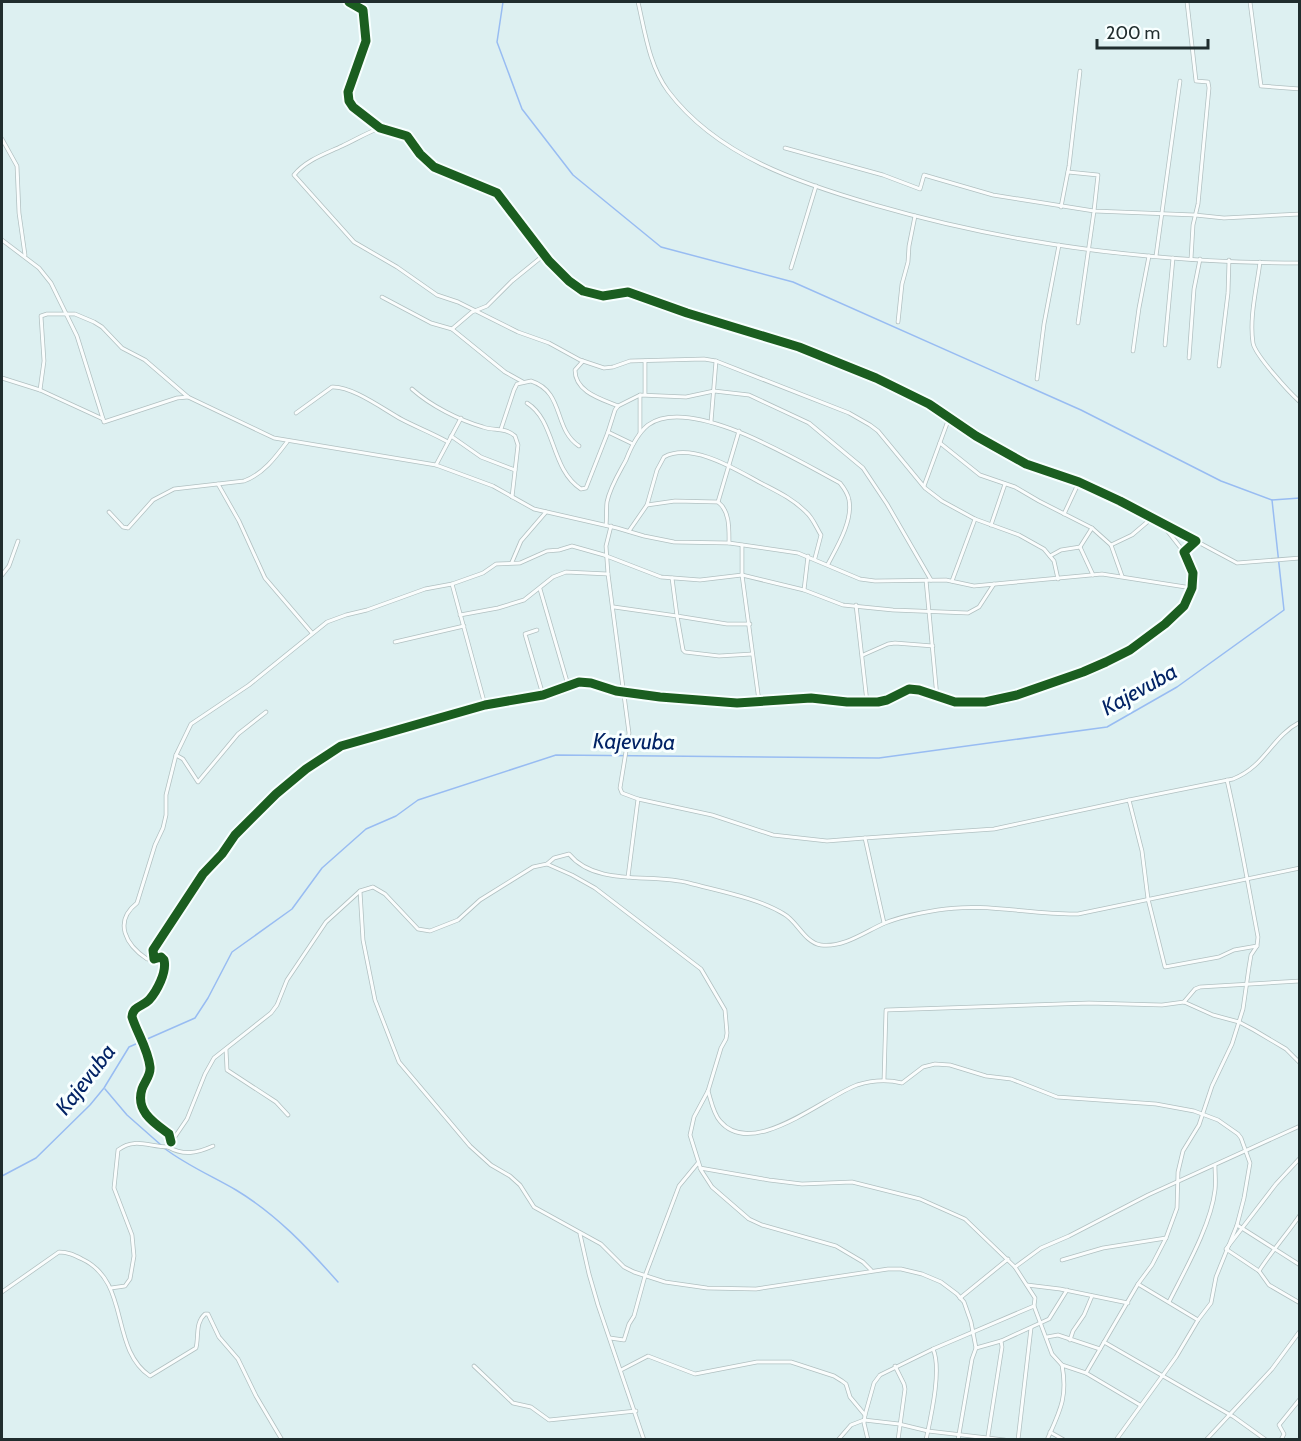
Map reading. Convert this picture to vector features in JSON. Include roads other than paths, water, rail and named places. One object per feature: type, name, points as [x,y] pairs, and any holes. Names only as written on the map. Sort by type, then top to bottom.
[{"type":"street","points":[[348,2],[361,8],[364,12],[366,37],[348,96],[353,107],[380,129],[407,136],[422,157],[440,171],[494,190],[504,200],[544,255],[569,281],[583,291],[603,296],[628,292],[687,313],[799,347],[876,378],[929,404],[985,441],[1026,464],[1079,482],[1164,523],[1237,563],[1299,558]]},
{"type":"street","points":[[638,2],[651,58],[669,91],[688,113],[718,139],[742,154],[816,186],[915,216],[992,234],[1089,250],[1191,260],[1299,263]]},
{"type":"street","points":[[1187,2],[1196,81],[1208,82],[1209,88],[1191,260]]},
{"type":"street","points":[[1250,2],[1261,86],[1299,89]]},
{"type":"street","points":[[1061,207],[1068,172],[1080,71]]},
{"type":"street","points":[[1156,256],[1160,213],[1180,81]]},
{"type":"street","points":[[380,129],[368,132],[323,154],[294,175],[354,242],[409,274],[437,295],[549,343],[583,361],[604,368],[630,361],[704,359],[716,361],[849,413],[878,431],[924,486],[942,501],[975,519],[1038,544],[1050,556],[1057,569],[1058,579]]},
{"type":"street","points":[[2,139],[17,166],[19,213],[25,256]]},
{"type":"street","points":[[785,148],[884,175],[920,189],[924,176],[993,195],[1094,211],[1224,218],[1299,214]]},
{"type":"street","points":[[1068,172],[1098,175],[1078,322]]},
{"type":"street","points":[[790,268],[816,186]]},
{"type":"street","points":[[898,322],[902,284],[915,216]]},
{"type":"street","points":[[2,240],[47,275],[79,342],[103,419]]},
{"type":"street","points":[[1037,379],[1044,324],[1059,244]]},
{"type":"street","points":[[452,329],[472,312],[487,306],[512,281],[544,255]]},
{"type":"street","points":[[1133,351],[1149,256]]},
{"type":"street","points":[[1165,345],[1173,258]]},
{"type":"street","points":[[1189,358],[1194,289],[1200,259]]},
{"type":"street","points":[[1219,366],[1228,293],[1229,260]]},
{"type":"street","points":[[1260,262],[1253,319],[1253,344],[1299,402]]},
{"type":"street","points":[[382,297],[431,323],[452,329],[505,372],[523,382]]},
{"type":"street","points":[[40,390],[44,361],[41,316],[46,314],[77,315],[98,324],[122,348],[146,360],[188,397],[274,438],[436,465],[493,486],[528,506],[644,536],[674,542],[729,543],[784,550],[808,555],[867,580],[952,581],[968,586],[1093,575],[1122,576],[1192,588]]},
{"type":"street","points":[[583,361],[575,370],[578,383],[594,396],[618,406]]},
{"type":"street","points":[[645,361],[645,394]]},
{"type":"street","points":[[711,422],[716,361]]},
{"type":"street","points":[[2,378],[40,390],[103,419],[104,422],[177,398],[188,397]]},
{"type":"street","points":[[501,429],[514,390],[518,384],[531,381],[546,388],[567,434],[579,446]]},
{"type":"street","points":[[296,413],[333,387],[340,387],[448,442]]},
{"type":"street","points":[[412,388],[434,405],[460,418],[483,427],[512,433],[517,440],[512,497]]},
{"type":"street","points":[[527,404],[534,408],[542,420],[564,472],[573,484],[581,489],[586,488],[618,406],[640,395],[677,397],[714,391],[749,395],[809,423],[869,475],[928,580],[937,697]]},
{"type":"street","points":[[640,395],[640,433]]},
{"type":"street","points":[[436,465],[460,418]]},
{"type":"street","points":[[828,564],[848,517],[850,502],[840,483],[739,431],[711,422],[692,418],[662,418],[649,424],[640,433],[611,491],[608,502],[608,574],[629,733],[620,788],[622,793],[638,799],[712,815],[773,835],[827,841],[994,829],[1244,775],[1257,765],[1286,732],[1299,722]]},
{"type":"street","points":[[924,486],[949,418]]},
{"type":"street","points":[[718,502],[739,431]]},
{"type":"street","points":[[608,432],[633,444]]},
{"type":"street","points":[[451,436],[481,457],[515,470]]},
{"type":"street","points":[[109,512],[123,527],[128,528],[153,500],[174,489],[244,481],[252,478],[274,460],[288,441]]},
{"type":"street","points":[[940,443],[981,475],[1015,486],[1092,528],[1111,545],[1122,576]]},
{"type":"street","points":[[629,531],[647,505],[657,470],[664,456],[678,453],[704,455],[791,499],[811,517],[821,535],[814,558]]},
{"type":"street","points":[[1064,514],[1079,482]]},
{"type":"street","points":[[218,484],[239,521],[265,578],[312,633]]},
{"type":"street","points":[[991,525],[1005,484]]},
{"type":"street","points":[[647,505],[675,501],[718,502],[723,506],[726,516],[729,543]]},
{"type":"street","points":[[512,562],[520,541],[546,511]]},
{"type":"street","points":[[1111,545],[1132,535],[1152,518]]},
{"type":"street","points":[[952,581],[975,519]]},
{"type":"street","points":[[154,959],[153,950],[203,874],[243,827],[276,794],[306,769],[341,746],[485,705],[543,695],[568,685],[591,683],[610,690],[723,703],[811,698],[867,702],[887,700],[909,689],[955,702],[985,702],[1017,695],[1083,672],[1130,650],[1184,606],[1192,588],[1193,573],[1184,552],[1166,530],[1164,523]]},
{"type":"street","points":[[1050,556],[1061,550],[1080,547],[1092,528]]},
{"type":"street","points":[[2,575],[9,566],[18,541]]},
{"type":"street","points":[[1184,552],[1196,541]]},
{"type":"street","points":[[742,545],[742,574],[759,701]]},
{"type":"street","points":[[171,1142],[169,1134],[148,1118],[143,1109],[141,1093],[150,1074],[150,1066],[132,1017],[135,1008],[148,1001],[166,966],[161,957],[147,959],[141,955],[128,941],[123,922],[129,909],[137,903],[155,844],[163,828],[166,815],[166,795],[176,755],[191,724],[241,691],[327,622],[425,589],[452,584],[483,573],[496,564],[528,561],[547,551],[572,546],[607,556],[656,575],[700,580],[742,574],[804,590],[843,605],[929,613],[964,614],[972,612],[980,607],[994,584]]},
{"type":"street","points":[[1080,547],[1093,575]]},
{"type":"street","points":[[804,590],[808,555]]},
{"type":"street","points":[[460,615],[524,600],[566,572],[608,574]]},
{"type":"street","points":[[672,578],[684,652],[714,656],[752,654]]},
{"type":"street","points":[[452,584],[485,705]]},
{"type":"street","points":[[540,589],[568,685]]},
{"type":"street","points":[[856,605],[867,702]]},
{"type":"street","points":[[613,607],[727,624],[750,624]]},
{"type":"street","points":[[395,642],[464,626]]},
{"type":"street","points":[[537,630],[525,634],[543,695]]},
{"type":"street","points":[[862,655],[895,643],[933,646]]},
{"type":"street","points":[[176,755],[183,759],[198,782],[238,734],[266,712]]},
{"type":"street","points":[[1086,1373],[1166,1238],[1177,1208],[1179,1164],[1183,1151],[1199,1125],[1212,1086],[1227,1058],[1239,1022],[1251,955],[1257,946],[1258,937],[1227,780]]},
{"type":"street","points":[[628,877],[638,799]]},
{"type":"street","points":[[1129,800],[1142,851],[1148,899],[1165,967],[1208,960],[1234,950],[1257,946]]},
{"type":"street","points":[[866,838],[884,923]]},
{"type":"street","points":[[168,1147],[187,1119],[214,1058],[271,1013],[277,1005],[287,980],[326,922],[360,891],[373,887],[385,894],[418,929],[430,931],[458,920],[480,900],[533,867],[547,864],[554,858],[568,854],[575,862],[597,872],[628,877],[673,879],[758,903],[791,918],[812,942],[819,945],[844,941],[907,915],[951,908],[1078,914],[1299,868]]},
{"type":"street","points":[[547,864],[595,888],[701,969],[725,1010],[726,1039],[708,1091],[694,1117],[691,1131],[692,1145],[698,1163],[712,1187],[749,1219],[762,1225],[836,1246],[863,1262],[872,1271]]},
{"type":"street","points":[[360,891],[363,940],[375,1000],[399,1062],[470,1146],[491,1165],[520,1185],[534,1207],[601,1244],[624,1267],[665,1282],[689,1286],[756,1289],[872,1271],[901,1269],[941,1282],[960,1298],[969,1316],[976,1348],[972,1359],[958,1440]]},
{"type":"street","points":[[1184,1002],[1195,989],[1200,987],[1299,981]]},
{"type":"street","points":[[884,1080],[886,1010],[1089,1003],[1162,1005],[1184,1002],[1212,1015],[1239,1022],[1286,1049],[1299,1064]]},
{"type":"street","points":[[226,1049],[227,1070],[276,1102],[288,1115]]},
{"type":"street","points":[[708,1091],[715,1112],[723,1125],[733,1130],[754,1133],[782,1125],[849,1089],[884,1080],[902,1083],[923,1067],[943,1064],[987,1076],[1011,1079],[1057,1097],[1156,1104],[1203,1114],[1238,1134],[1250,1162],[1237,1225],[1226,1249],[1213,1289],[1211,1304],[1116,1440]]},
{"type":"street","points":[[1015,1267],[1041,1248],[1299,1126]]},
{"type":"street","points":[[111,1288],[125,1286],[130,1280],[134,1265],[132,1235],[114,1188],[118,1150],[134,1142],[168,1147],[182,1153],[198,1153],[213,1146]]},
{"type":"street","points":[[1226,1249],[1299,1158]]},
{"type":"street","points":[[610,1338],[624,1340],[626,1338],[628,1324],[634,1316],[645,1276],[679,1186],[698,1163]]},
{"type":"street","points":[[1169,1302],[1197,1244],[1208,1215],[1215,1190],[1215,1166]]},
{"type":"street","points":[[700,1168],[802,1184],[852,1182],[920,1199],[965,1219],[1015,1267],[1035,1298],[1034,1306],[1052,1354],[1062,1365],[1086,1373],[1140,1405]]},
{"type":"street","points":[[1259,1270],[1273,1248],[1286,1236],[1299,1215]]},
{"type":"street","points":[[1237,1225],[1299,1265]]},
{"type":"street","points":[[580,1234],[589,1274],[644,1440]]},
{"type":"street","points":[[1062,1260],[1103,1248],[1166,1238]]},
{"type":"street","points":[[1226,1249],[1259,1270],[1269,1285],[1299,1303]]},
{"type":"street","points":[[2,1292],[59,1252],[65,1252],[92,1264],[111,1288],[129,1353],[150,1376],[196,1347],[198,1324],[201,1318],[208,1314],[219,1337],[238,1359],[256,1396],[282,1440]]},
{"type":"street","points":[[960,1298],[1008,1259]]},
{"type":"street","points":[[1026,1284],[1128,1303]]},
{"type":"street","points":[[1138,1284],[1198,1320]]},
{"type":"street","points":[[976,1348],[1001,1341],[1049,1319],[1067,1290]]},
{"type":"street","points":[[1070,1340],[1092,1296]]},
{"type":"street","points":[[868,1440],[864,1420],[877,1377],[895,1366],[1034,1306]]},
{"type":"street","points":[[1018,1440],[1031,1327]]},
{"type":"street","points":[[1206,1440],[1272,1369],[1299,1331]]},
{"type":"street","points":[[1046,1337],[1058,1335],[1100,1349]]},
{"type":"street","points":[[988,1436],[1001,1355],[1001,1341]]},
{"type":"street","points":[[1104,1342],[1230,1415],[1266,1440]]},
{"type":"street","points":[[926,1440],[938,1371],[937,1357],[933,1349]]},
{"type":"street","points":[[621,1370],[648,1356],[695,1374],[757,1362],[790,1362],[834,1376],[842,1381],[846,1384],[850,1397],[865,1415]]},
{"type":"street","points":[[1047,1440],[1060,1410],[1065,1384],[1062,1365]]},
{"type":"street","points":[[474,1366],[513,1403],[531,1407],[549,1420],[636,1412]]},
{"type":"street","points":[[895,1366],[905,1389],[898,1440]]},
{"type":"street","points":[[1281,1440],[1284,1434],[1279,1425],[1299,1399]]},
{"type":"street","points":[[838,1440],[850,1425],[864,1420],[899,1424],[928,1431],[988,1436],[1005,1440]]},
{"type":"street","points":[[1050,1432],[1064,1440]]},
{"type":"waterway","points":[[503,2],[497,42],[522,109],[573,175],[661,247],[793,282],[1081,410],[1221,481],[1272,500],[1300,498]]},
{"type":"waterway","name":"Kajevuba","points":[[2,1176],[36,1158],[90,1105],[104,1088],[129,1047],[195,1018],[232,952],[292,909],[322,868],[366,829],[396,816],[418,800],[556,755],[879,758],[1107,727],[1177,687],[1284,610],[1272,500]]},
{"type":"waterway","points":[[105,1089],[127,1115],[161,1145]]},
{"type":"waterway","points":[[164,1148],[251,1199],[278,1220],[338,1282]]}]
